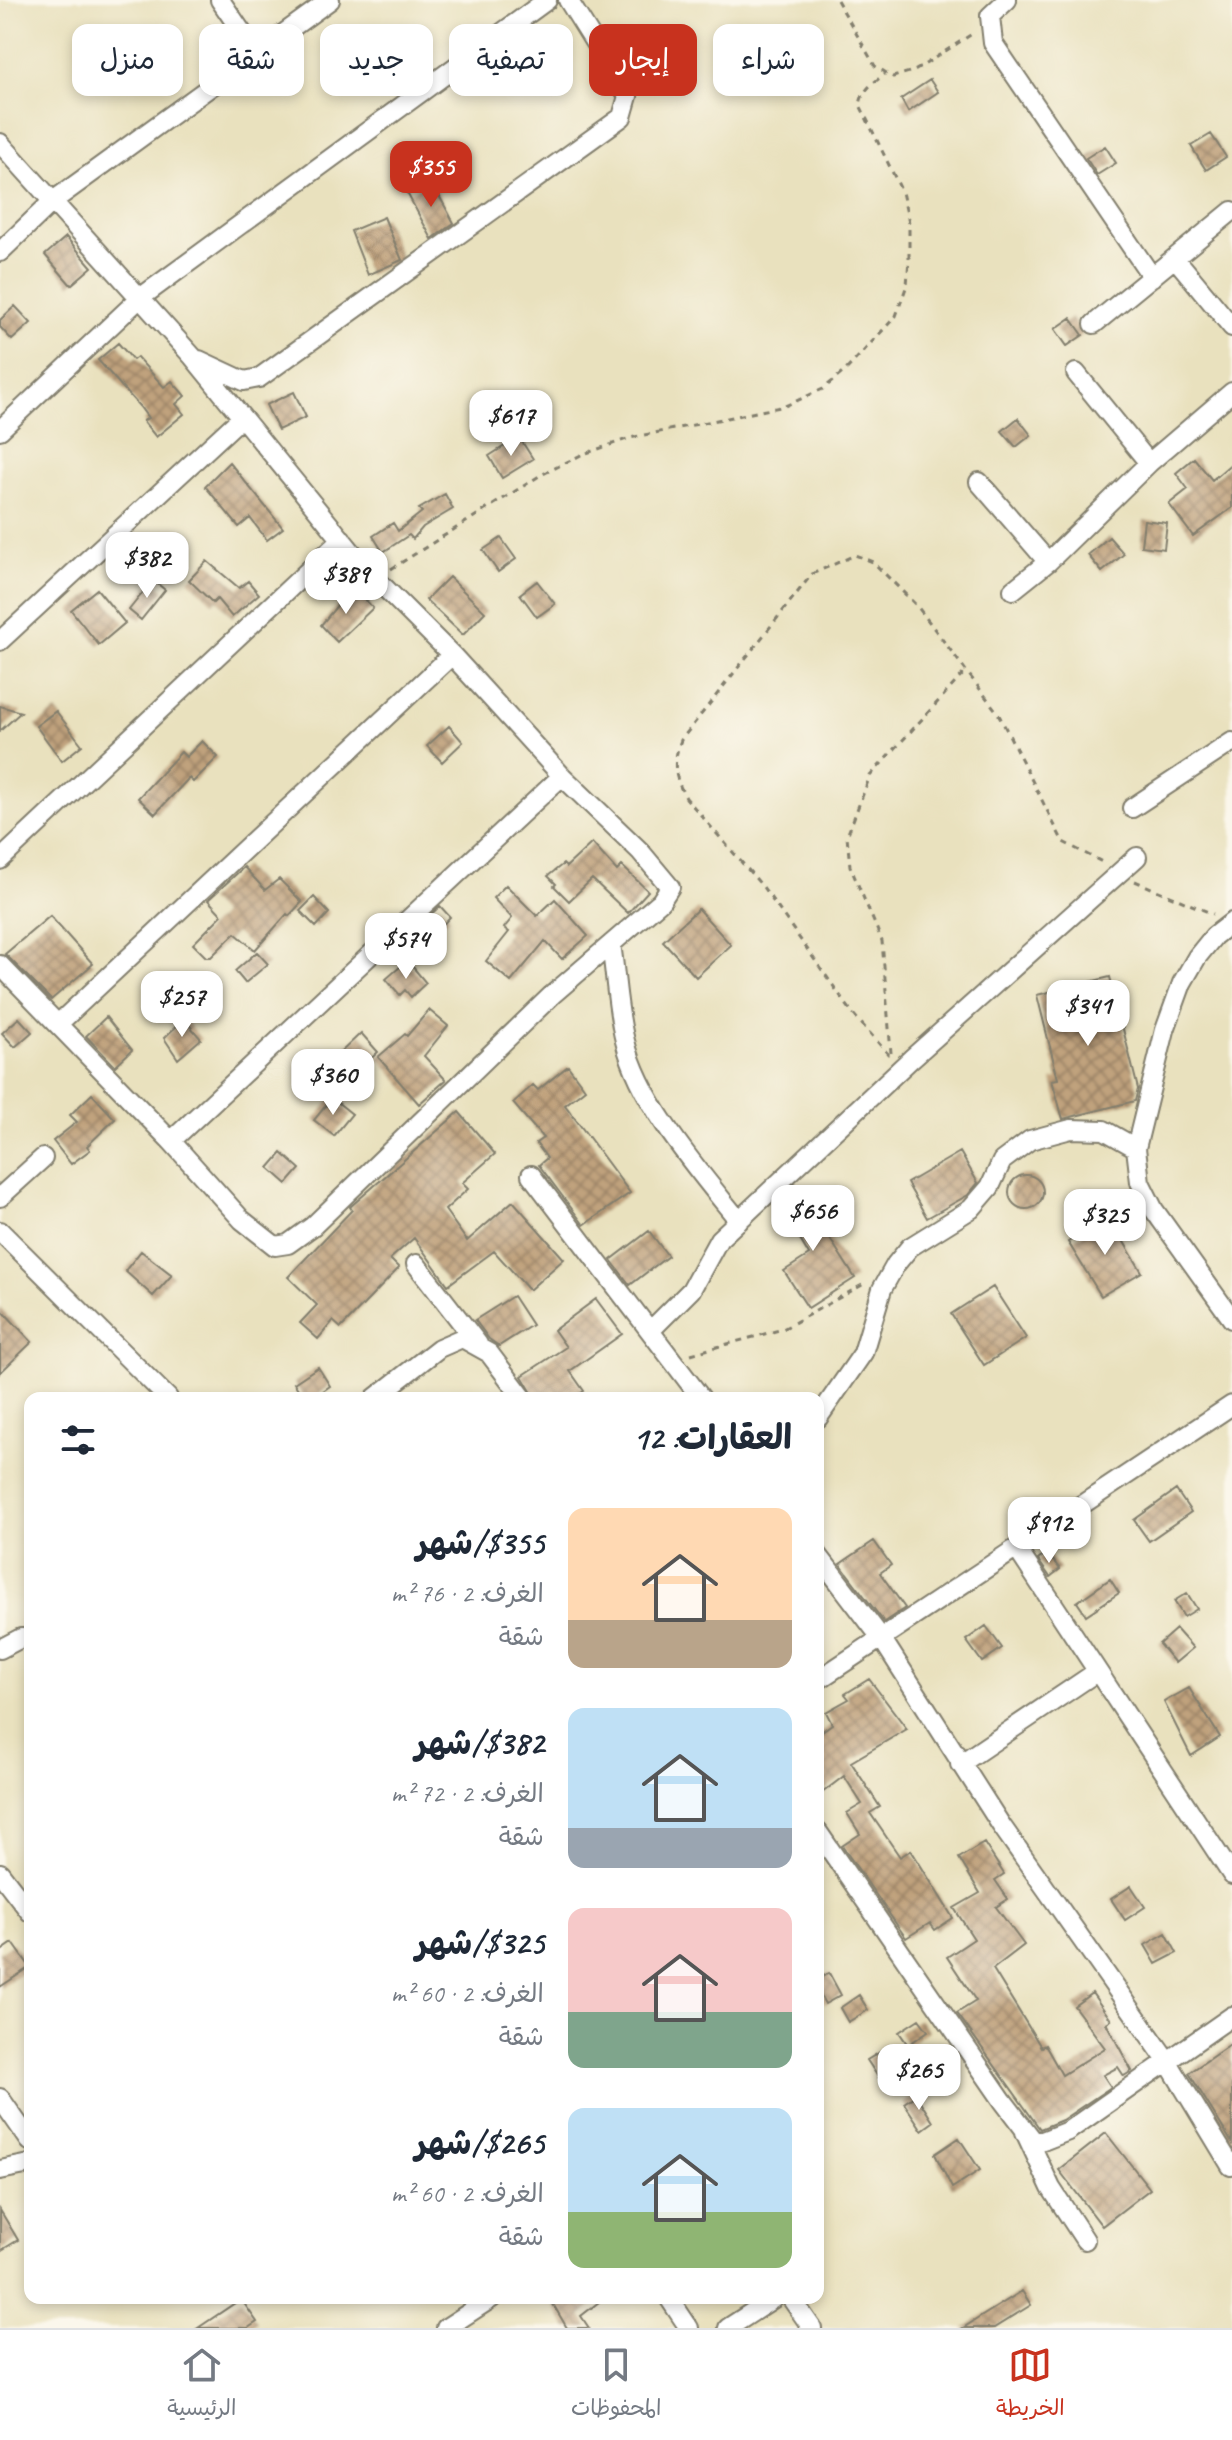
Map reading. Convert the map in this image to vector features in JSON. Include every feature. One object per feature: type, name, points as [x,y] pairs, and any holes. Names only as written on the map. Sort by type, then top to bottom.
[{"type":"street","points":[[220,0],[236,24]]},
{"type":"street","points":[[0,430],[140,298],[547,0]]},
{"type":"street","points":[[193,357],[244,381],[259,378],[622,117],[628,96],[568,0]]},
{"type":"street","points":[[1007,0],[990,16],[988,23],[993,43],[1152,277]]},
{"type":"street","points":[[294,24],[323,2]]},
{"type":"street","points":[[0,252],[53,201],[199,95]]},
{"type":"street","points":[[0,143],[193,357],[364,567],[452,655],[562,776],[640,851],[670,887],[661,901],[541,1005],[313,1226],[288,1244],[275,1246],[242,1220],[171,1141],[0,965]]},
{"type":"street","points":[[1094,324],[1232,211]]},
{"type":"street","points":[[1175,258],[1232,327]]},
{"type":"street","points":[[1076,373],[1149,463]]},
{"type":"street","points":[[1013,590],[1048,562],[1149,463],[1232,392]]},
{"type":"street","points":[[0,641],[242,417]]},
{"type":"street","points":[[979,482],[1048,562]]},
{"type":"street","points":[[0,860],[342,539]]},
{"type":"street","points":[[58,1024],[452,655]]},
{"type":"street","points":[[1132,808],[1232,742]]},
{"type":"street","points":[[171,1141],[562,776]]},
{"type":"street","points":[[650,1331],[691,1290],[719,1239],[1137,857]]},
{"type":"street","points":[[1225,919],[1182,983],[1165,1030],[1136,1148],[1140,1182],[1154,1210],[1232,1319]]},
{"type":"street","points":[[611,944],[625,1040],[634,1068],[696,1167],[739,1221]]},
{"type":"street","points":[[824,1409],[863,1353],[882,1289],[896,1264],[910,1247],[971,1209],[990,1187],[1002,1161],[1030,1140],[1071,1129],[1104,1130],[1136,1148]]},
{"type":"street","points":[[2,1191],[43,1158]]},
{"type":"street","points":[[531,1175],[696,1392]]},
{"type":"street","points":[[0,1231],[162,1392]]},
{"type":"street","points":[[416,1264],[518,1392]]},
{"type":"street","points":[[383,1392],[439,1348],[462,1338],[480,1346]]},
{"type":"street","points":[[824,1676],[1232,1405]]},
{"type":"street","points":[[1017,1549],[1095,1673],[1232,1875]]},
{"type":"street","points":[[824,1563],[882,1639],[960,1764],[1168,2062],[1231,2166]]},
{"type":"street","points":[[0,1649],[24,1638]]},
{"type":"street","points":[[960,1764],[1095,1673]]},
{"type":"street","points":[[824,1841],[1024,2129],[1051,2188],[1085,2240]]},
{"type":"street","points":[[0,1873],[24,1904]]},
{"type":"street","points":[[1024,2129],[1040,2142],[1058,2137],[1232,2016]]},
{"type":"street","points":[[0,2098],[24,2132]]},
{"type":"street","points":[[0,2170],[24,2165]]},
{"type":"street","points":[[446,2328],[483,2304]]},
{"type":"street","points":[[673,2304],[689,2328]]},
{"type":"street","points":[[728,2328],[765,2304]]},
{"type":"street","points":[[795,2304],[812,2328]]},
{"type":"path","points":[[837,0],[875,66],[885,74],[905,76],[988,23]]},
{"type":"path","points":[[391,569],[541,475],[581,455],[630,438],[785,406],[823,389],[846,370],[896,316],[907,285],[909,223],[902,192],[860,105],[862,96],[885,74]]},
{"type":"path","points":[[966,671],[870,776],[847,836],[850,866],[882,941],[891,1058],[854,1015],[763,887],[686,798],[677,782],[673,760],[681,740],[812,574],[855,555],[873,562],[917,606],[966,671],[1014,739],[1063,842],[1118,873],[1225,919]]},
{"type":"path","points":[[671,1358],[757,1339],[783,1329],[817,1313],[896,1264]]},
{"type":"building","points":[[930,80],[938,92],[908,112],[901,99]]},
{"type":"building","points":[[1211,134],[1226,157],[1206,170],[1191,146]]},
{"type":"building","points":[[1105,146],[1116,163],[1097,175],[1086,158]]},
{"type":"building","points":[[431,181],[454,223],[432,239],[407,193]]},
{"type":"building","points":[[384,217],[402,260],[368,275],[351,231]]},
{"type":"building","points":[[66,237],[92,267],[71,285],[45,255]]},
{"type":"building","points":[[15,306],[31,323],[12,340],[0,327],[0,320]]},
{"type":"building","points":[[1071,318],[1083,335],[1067,346],[1055,329]]},
{"type":"building","points":[[118,343],[133,360],[137,357],[164,387],[172,381],[185,396],[176,404],[184,414],[156,437],[143,421],[148,418],[140,407],[98,360]]},
{"type":"building","points":[[294,392],[306,417],[278,430],[266,405]]},
{"type":"building","points":[[1018,418],[1031,435],[1016,447],[1002,431]]},
{"type":"building","points":[[519,437],[533,459],[502,478],[489,456]]},
{"type":"building","points":[[1194,458],[1212,480],[1232,463],[1232,508],[1193,536],[1169,504],[1188,489],[1176,473]]},
{"type":"building","points":[[229,462],[283,528],[267,540],[250,518],[239,527],[205,486]]},
{"type":"building","points":[[445,494],[453,509],[423,527],[413,539],[409,535],[383,552],[373,536],[393,523],[398,531],[422,512],[419,509]]},
{"type":"building","points":[[1144,520],[1167,523],[1164,549],[1141,546]]},
{"type":"building","points":[[1109,537],[1124,554],[1102,572],[1088,555]]},
{"type":"building","points":[[501,538],[516,559],[498,572],[483,550]]},
{"type":"building","points":[[207,561],[239,588],[248,581],[259,594],[232,617],[217,599],[213,603],[189,580]]},
{"type":"building","points":[[449,577],[485,612],[463,635],[426,600]]},
{"type":"building","points":[[153,580],[165,590],[141,620],[129,610]]},
{"type":"building","points":[[537,581],[555,604],[537,617],[520,594]]},
{"type":"building","points":[[97,589],[125,623],[99,645],[71,610]]},
{"type":"building","points":[[359,593],[373,608],[337,642],[321,625],[344,597],[349,602]]},
{"type":"building","points":[[0,706],[21,712],[0,731]]},
{"type":"building","points":[[56,711],[82,745],[62,761],[36,726]]},
{"type":"building","points":[[449,726],[463,742],[442,762],[427,746]]},
{"type":"building","points":[[202,741],[218,757],[193,782],[189,778],[155,814],[138,798],[181,752],[186,757]]},
{"type":"building","points":[[592,843],[617,871],[622,866],[648,891],[628,913],[592,879],[569,901],[548,876],[563,864],[566,867]]},
{"type":"building","points":[[244,867],[265,890],[279,879],[302,902],[255,950],[235,933],[211,957],[206,957],[193,944],[222,915],[208,900]]},
{"type":"building","points":[[506,885],[537,916],[555,899],[588,936],[562,959],[545,941],[511,982],[486,961],[509,932],[504,928],[512,918],[493,898]]},
{"type":"building","points":[[314,897],[329,913],[316,927],[300,911]]},
{"type":"building","points":[[440,906],[450,917],[435,933],[424,921]]},
{"type":"building","points":[[698,909],[731,945],[696,977],[663,941]]},
{"type":"building","points":[[50,916],[93,964],[51,1000],[5,954]]},
{"type":"building","points":[[257,952],[268,964],[245,983],[235,971]]},
{"type":"building","points":[[401,966],[406,971],[412,966],[426,983],[411,997],[405,990],[400,995],[386,979]]},
{"type":"building","points":[[1110,977],[1138,1089],[1135,1101],[1063,1119],[1052,1080],[1058,1079],[1037,995]]},
{"type":"building","points":[[429,1010],[448,1026],[424,1056],[446,1080],[419,1104],[378,1057],[405,1034],[407,1036]]},
{"type":"building","points":[[106,1017],[132,1050],[115,1066],[86,1036]]},
{"type":"building","points":[[19,1018],[32,1032],[15,1047],[2,1033]]},
{"type":"building","points":[[184,1019],[201,1039],[178,1059],[164,1038]]},
{"type":"building","points":[[361,1033],[378,1052],[358,1071],[341,1052]]},
{"type":"building","points":[[568,1066],[585,1089],[565,1105],[630,1193],[584,1225],[539,1165],[547,1158],[536,1143],[543,1138],[513,1103],[533,1085],[538,1090]]},
{"type":"building","points":[[92,1094],[115,1119],[87,1146],[90,1150],[71,1164],[53,1141],[77,1122],[70,1115]]},
{"type":"building","points":[[332,1098],[352,1114],[334,1136],[314,1120]]},
{"type":"building","points":[[459,1112],[495,1154],[462,1183],[468,1189],[445,1210],[467,1241],[513,1201],[564,1259],[529,1290],[494,1251],[448,1285],[414,1238],[390,1259],[399,1268],[341,1328],[333,1321],[318,1339],[300,1323],[317,1305],[288,1277],[352,1210],[350,1207]]},
{"type":"building","points":[[960,1152],[978,1183],[968,1195],[927,1218],[907,1183]]},
{"type":"building","points":[[282,1153],[300,1169],[287,1184],[269,1168]]},
{"type":"building","points":[[1026,1175],[1038,1180],[1043,1192],[1038,1204],[1026,1209],[1014,1204],[1009,1192],[1014,1180]]},
{"type":"building","points":[[795,1184],[855,1278],[808,1308],[784,1271],[809,1255],[777,1201]]},
{"type":"building","points":[[1109,1217],[1142,1272],[1101,1296],[1068,1242]]},
{"type":"building","points":[[649,1231],[668,1256],[630,1285],[611,1260]]},
{"type":"building","points":[[141,1251],[172,1275],[153,1296],[125,1271]]},
{"type":"building","points":[[993,1287],[1026,1338],[984,1365],[951,1314]]},
{"type":"building","points":[[513,1296],[532,1325],[499,1346],[489,1339],[475,1320]]},
{"type":"building","points":[[596,1299],[622,1334],[570,1371],[583,1392],[531,1392],[522,1376],[566,1347],[554,1330]]},
{"type":"building","points":[[0,1308],[32,1342],[0,1373]]},
{"type":"building","points":[[318,1367],[330,1386],[322,1392],[300,1392],[294,1383]]},
{"type":"building","points":[[1176,1490],[1191,1512],[1149,1541],[1134,1520]]},
{"type":"building","points":[[874,1541],[891,1565],[880,1573],[905,1608],[884,1622],[840,1564]]},
{"type":"building","points":[[1047,1553],[1060,1569],[1050,1577],[1038,1560]]},
{"type":"building","points":[[1110,1579],[1119,1593],[1086,1615],[1077,1602]]},
{"type":"building","points":[[1187,1593],[1197,1609],[1184,1617],[1174,1601]]},
{"type":"building","points":[[986,1626],[1002,1648],[982,1662],[966,1640]]},
{"type":"building","points":[[1176,1629],[1193,1648],[1175,1663],[1159,1644]]},
{"type":"building","points":[[869,1679],[907,1729],[851,1762],[880,1807],[870,1813],[900,1857],[911,1850],[953,1918],[935,1930],[930,1923],[906,1938],[842,1846],[860,1834],[847,1813],[862,1804],[844,1776],[824,1791],[824,1730],[832,1724],[826,1712],[849,1699],[845,1694]]},
{"type":"building","points":[[1189,1688],[1220,1737],[1191,1756],[1164,1702]]},
{"type":"building","points":[[984,1843],[1004,1874],[995,1880],[1008,1899],[996,1907],[1024,1945],[993,1969],[1041,2047],[1045,2045],[1062,2075],[1105,2048],[1074,2006],[1092,1993],[1111,2020],[1106,2023],[1132,2071],[1124,2076],[1118,2067],[1103,2075],[1111,2087],[1062,2120],[1040,2129],[957,2013],[976,2001],[947,1957],[974,1939],[954,1908],[980,1893],[959,1858]]},
{"type":"building","points":[[1131,1886],[1145,1907],[1125,1920],[1111,1899]]},
{"type":"building","points":[[1166,1933],[1177,1953],[1156,1964],[1145,1945]]},
{"type":"building","points":[[13,1943],[24,1959],[24,1971],[0,1987],[0,1952]]},
{"type":"building","points":[[829,1973],[841,1995],[825,2004],[824,2002],[824,1976]]},
{"type":"building","points":[[859,1995],[868,2010],[848,2022],[840,2008]]},
{"type":"building","points":[[919,2019],[928,2031],[908,2045],[899,2032]]},
{"type":"building","points":[[1232,2043],[1232,2143],[1189,2073]]},
{"type":"building","points":[[890,2046],[902,2067],[880,2080],[867,2060]]},
{"type":"building","points":[[916,2095],[933,2122],[922,2130],[904,2103]]},
{"type":"building","points":[[1106,2133],[1150,2189],[1102,2226],[1059,2170]]},
{"type":"building","points":[[959,2138],[980,2170],[952,2188],[935,2154]]},
{"type":"building","points":[[0,2210],[18,2240],[0,2251]]},
{"type":"building","points":[[1022,2291],[1031,2305],[994,2328],[963,2328]]},
{"type":"building","points":[[234,2304],[244,2304],[257,2322],[248,2328],[198,2328]]},
{"type":"building","points":[[553,2304],[596,2304],[581,2316],[589,2328],[567,2328]]}]
